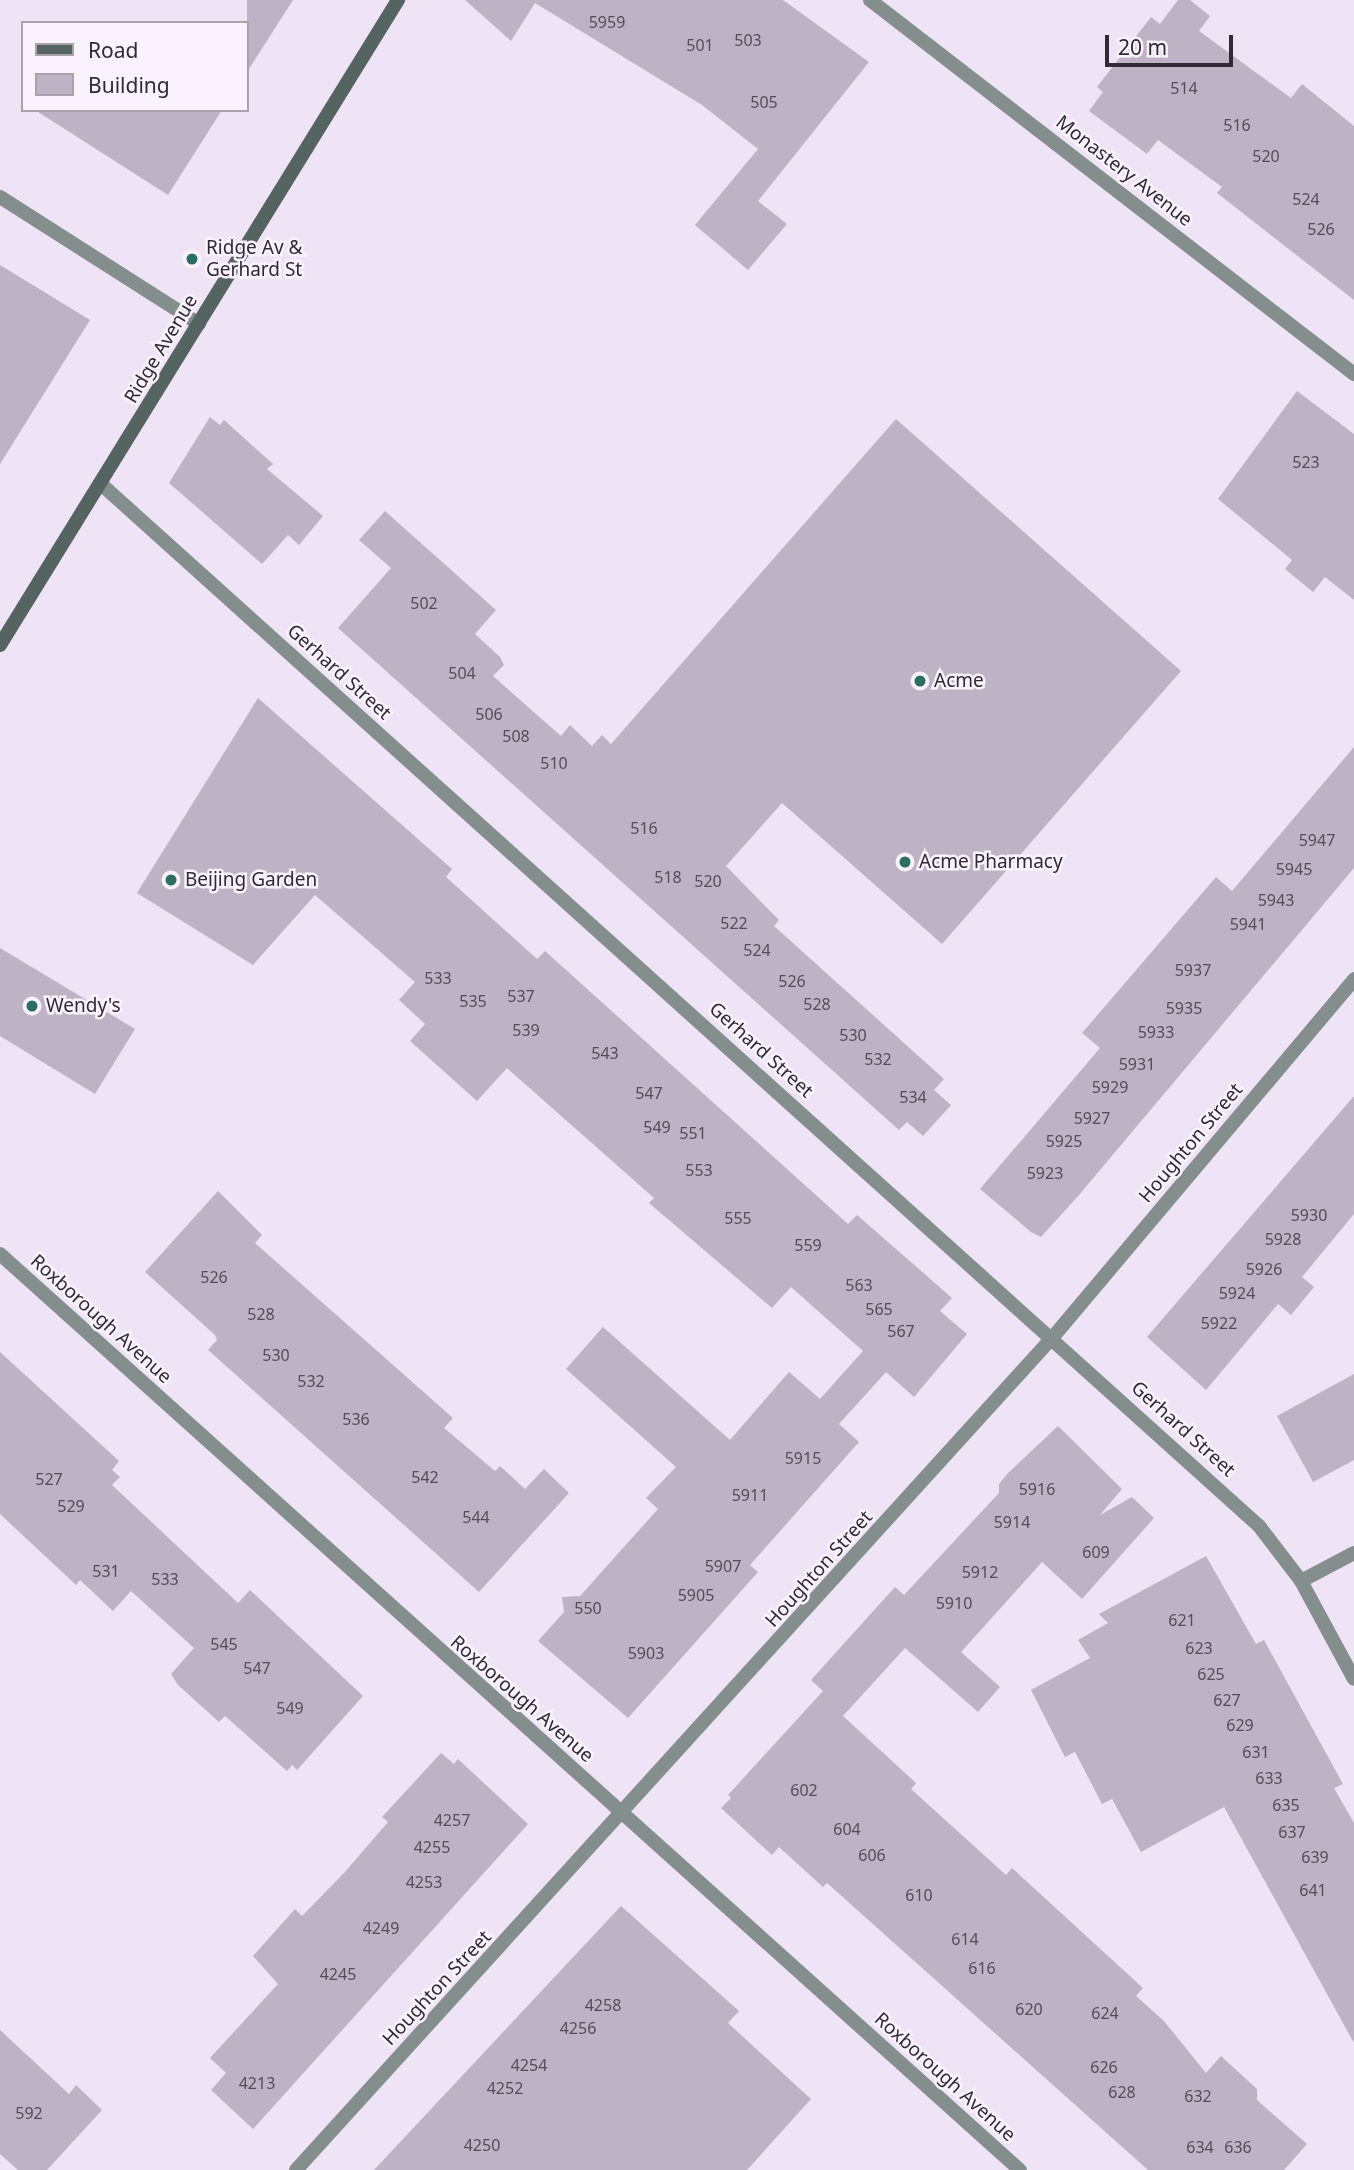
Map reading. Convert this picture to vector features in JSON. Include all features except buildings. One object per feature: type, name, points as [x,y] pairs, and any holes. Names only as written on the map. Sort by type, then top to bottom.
[{"type":"main road","name":"Ridge Avenue","points":[[0,645],[398,0]]},
{"type":"street","name":"Monastery Avenue","points":[[870,0],[1354,374]]},
{"type":"street","points":[[0,197],[199,324]]},
{"type":"street","name":"Gerhard Street","points":[[101,484],[1053,1337],[1259,1526],[1301,1581],[1354,1679]]},
{"type":"street","name":"Houghton Street","points":[[296,2170],[623,1814],[1053,1337],[1354,979]]},
{"type":"street","name":"Roxborough Avenue","points":[[0,1254],[1020,2170]]},
{"type":"street","points":[[1301,1581],[1354,1553]]},
{"type":"place","name":"Ridge Av & Gerhard St","points":[[192,259]]},
{"type":"place","name":"Acme","points":[[920,681]]},
{"type":"place","name":"Acme Pharmacy","points":[[905,862]]},
{"type":"place","name":"Beijing Garden","points":[[171,880]]},
{"type":"place","name":"Wendy's","points":[[32,1006]]}]
